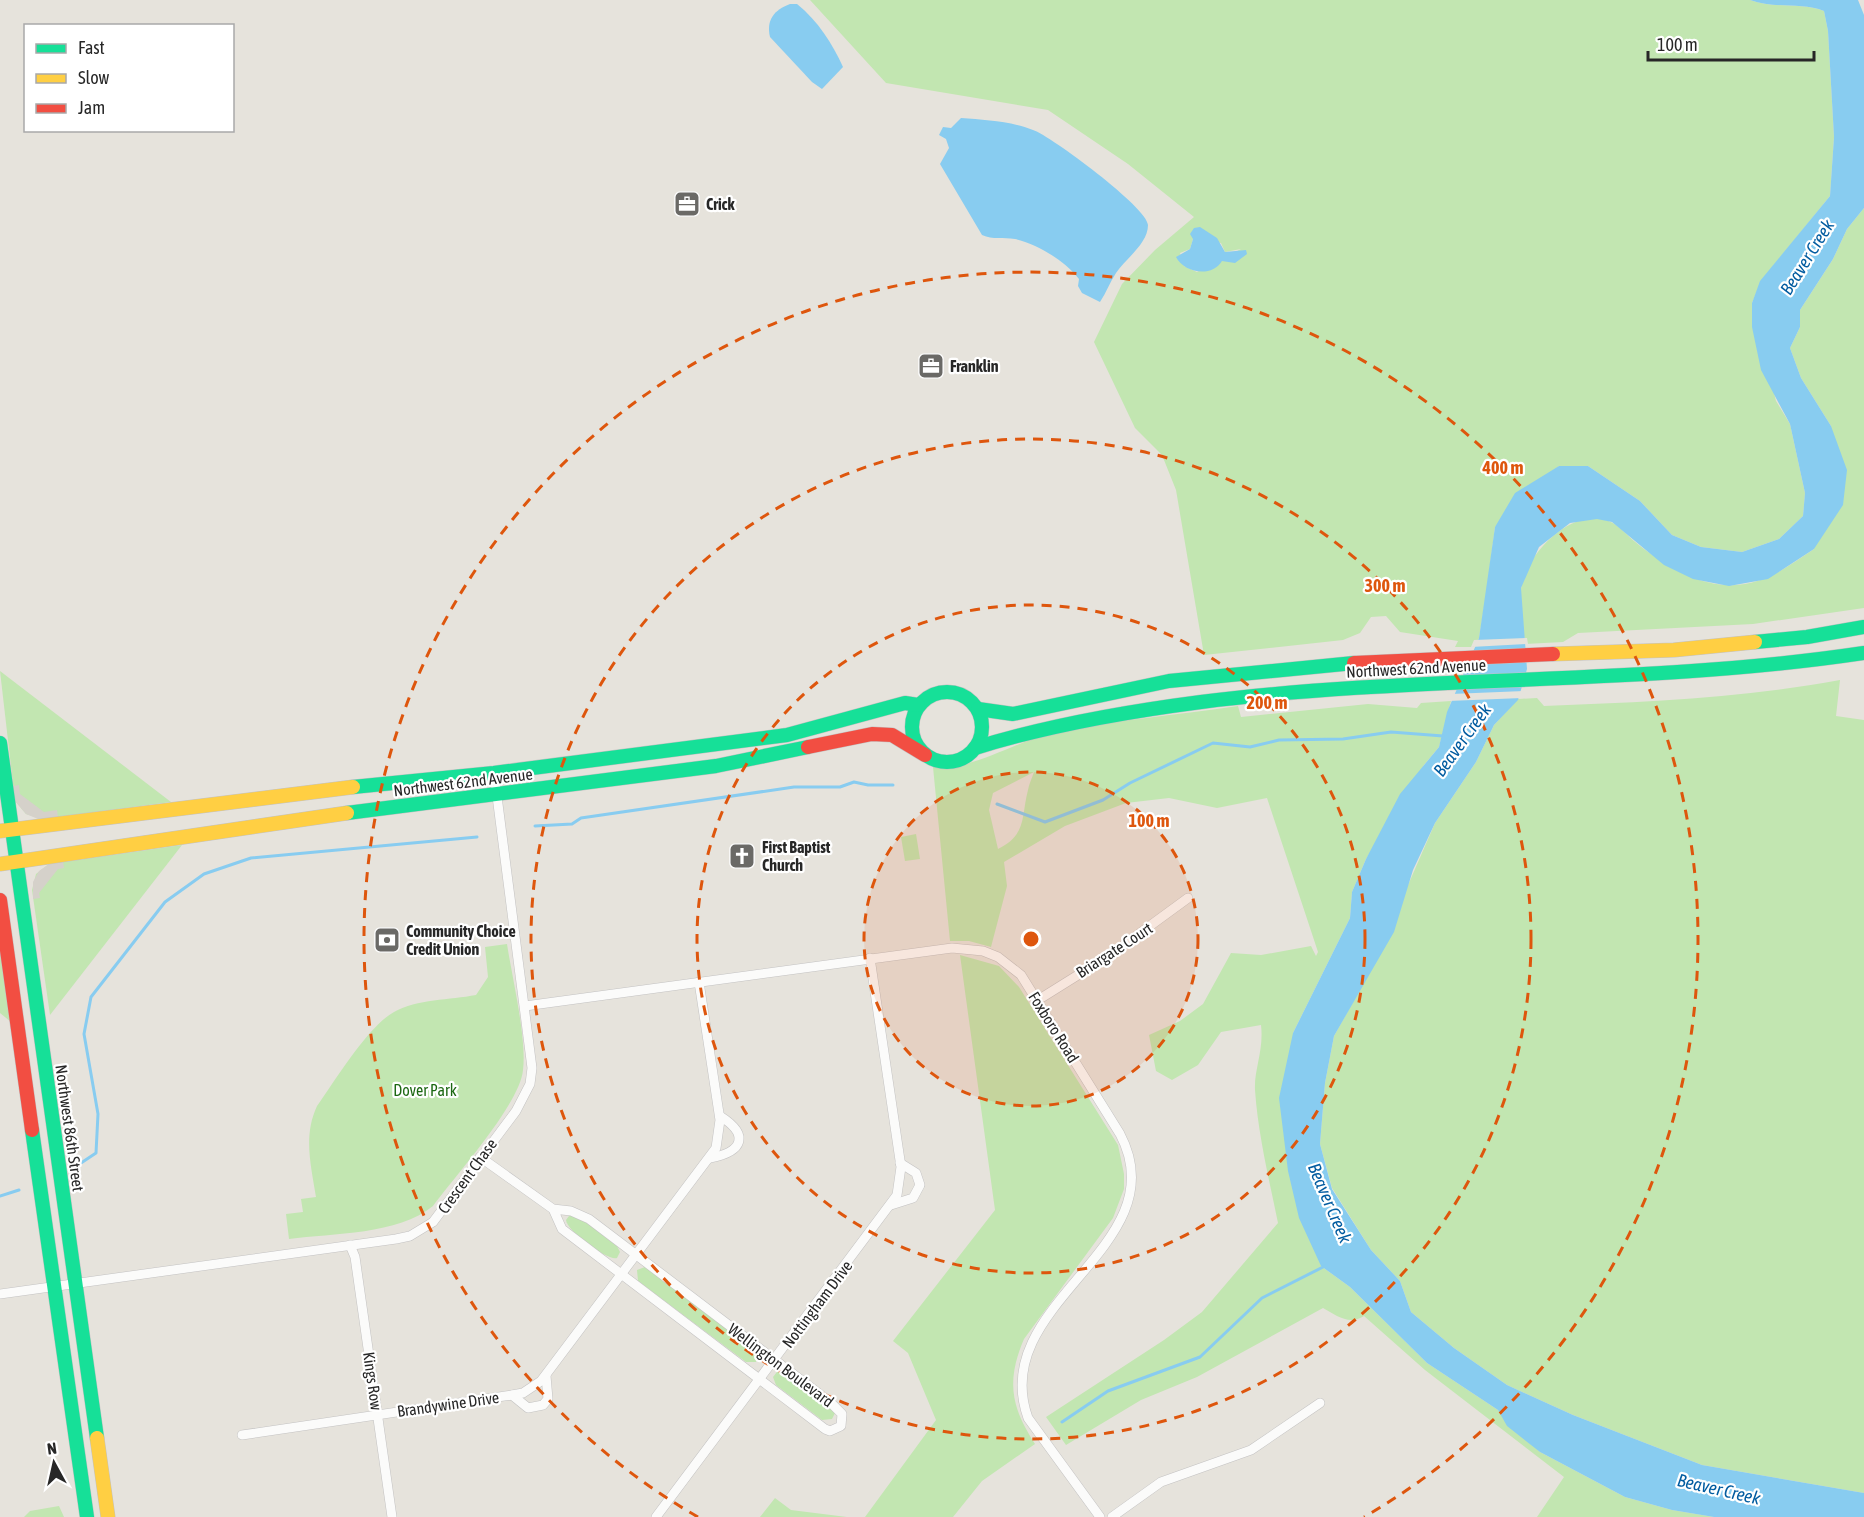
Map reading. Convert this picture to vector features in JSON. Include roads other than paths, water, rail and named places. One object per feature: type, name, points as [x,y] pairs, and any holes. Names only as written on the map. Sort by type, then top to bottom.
[{"type":"street","name":"Northwest 62nd Avenue","points":[[978,709],[1013,714],[1169,681],[1305,666],[1449,657],[1674,650],[1807,637],[1864,627]]},
{"type":"street","name":"Northwest 62nd Avenue","points":[[975,748],[1025,732],[1093,717],[1325,689],[1435,682],[1707,673],[1864,653]]},
{"type":"street","points":[[942,691],[956,692],[969,698],[978,709],[982,722],[981,736],[975,748],[965,758],[951,762],[938,761],[925,755],[916,744],[911,731],[912,717],[918,705],[929,695],[942,691]]},
{"type":"street","name":"Northwest 62nd Avenue","points":[[6,830],[400,782],[494,773],[787,735],[898,705],[918,705]]},
{"type":"street","name":"Northwest 62nd Avenue","points":[[0,864],[497,793],[594,783],[716,766],[872,734],[892,735],[925,755]]},
{"type":"street","name":"Northwest 86th Street","points":[[0,743],[6,830],[16,862],[108,1517]]},
{"type":"street","name":"Crescent Chase","points":[[0,1294],[410,1236],[434,1222],[516,1111],[530,1084],[532,1052],[494,773]]},
{"type":"street","name":"Briargate Court","points":[[1038,1000],[1110,955],[1188,898]]},
{"type":"street","points":[[0,900],[87,1517]]},
{"type":"street","name":"Foxboro Road","points":[[525,1006],[952,948],[983,951],[1009,964],[1021,975],[1038,1000],[1120,1134],[1130,1158],[1131,1195],[1124,1216],[1038,1333],[1024,1359],[1021,1373],[1023,1404],[1028,1418],[1100,1517]]},
{"type":"street","name":"Nottingham Drive","points":[[656,1517],[891,1205],[900,1184],[900,1163],[870,958]]},
{"type":"street","name":"Brandywine Drive","points":[[242,1435],[512,1395],[533,1387],[546,1376],[710,1158],[720,1137],[720,1116],[699,982]]},
{"type":"street","name":"Brandywine Drive","points":[[710,1158],[731,1152],[737,1147],[739,1136],[737,1131],[720,1116]]},
{"type":"street","name":"Wellington Boulevard","points":[[480,1157],[553,1209],[578,1213],[636,1255],[839,1410],[843,1420],[841,1426],[830,1431],[825,1429],[621,1276],[561,1229],[553,1209]]},
{"type":"street","name":"Nottingham Drive","points":[[891,1205],[913,1198],[920,1185],[916,1173],[900,1163]]},
{"type":"street","name":"Kings Row","points":[[350,1245],[355,1257],[392,1517]]},
{"type":"street","name":"Brandywine Drive","points":[[512,1395],[528,1408],[543,1405],[548,1399],[546,1376]]},
{"type":"street","points":[[1112,1517],[1161,1482],[1251,1450],[1320,1403]]},
{"type":"water","name":"Beaver Creek","points":[[1750,0],[1858,0],[1864,15],[1864,208],[1847,229],[1833,259],[1800,310],[1800,327],[1790,348],[1801,378],[1831,426],[1847,470],[1843,505],[1814,549],[1768,579],[1729,586],[1693,579],[1664,565],[1612,522],[1597,519],[1570,523],[1539,547],[1521,588],[1527,669],[1518,700],[1494,725],[1476,762],[1435,823],[1413,870],[1394,932],[1334,1036],[1325,1083],[1320,1144],[1332,1189],[1371,1250],[1400,1281],[1411,1312],[1454,1348],[1507,1385],[1573,1415],[1702,1465],[1864,1493],[1864,1517],[1714,1517],[1672,1510],[1625,1497],[1540,1452],[1507,1426],[1498,1410],[1427,1363],[1350,1287],[1321,1266],[1299,1218],[1288,1171],[1279,1098],[1293,1033],[1350,918],[1352,892],[1366,859],[1400,794],[1439,747],[1447,712],[1479,638],[1495,527],[1515,493],[1559,466],[1588,466],[1640,501],[1672,535],[1701,547],[1742,552],[1779,539],[1803,516],[1805,493],[1790,424],[1761,370],[1752,327],[1752,303],[1760,281],[1830,196],[1834,137],[1828,31],[1824,11]]},
{"type":"water","points":[[790,4],[797,4],[818,25],[843,67],[822,89],[812,82],[770,37],[769,26],[772,16]]},
{"type":"water","points":[[961,118],[998,121],[1033,130],[1043,135],[1097,173],[1144,216],[1148,225],[1144,239],[1116,273],[1100,302],[1082,293],[1078,286],[1079,279],[1066,265],[1050,254],[1015,239],[982,235],[940,164],[949,148],[946,139],[939,135],[943,127],[951,128]]},
{"type":"water","points":[[1200,227],[1217,238],[1225,252],[1246,250],[1247,254],[1235,263],[1222,261],[1212,270],[1198,271],[1185,267],[1176,257],[1190,249],[1193,239],[1190,234],[1194,228]]},
{"type":"waterway","name":"Beaver Creek","points":[[997,804],[1045,822],[1103,800],[1130,783],[1213,743],[1250,747],[1279,740],[1343,739],[1391,732],[1443,736]]},
{"type":"waterway","points":[[535,826],[572,824],[581,818],[794,787],[840,787],[854,782],[868,785],[893,785]]},
{"type":"waterway","points":[[81,1163],[96,1153],[98,1114],[84,1034],[91,997],[165,902],[204,874],[251,858],[477,837]]},
{"type":"waterway","points":[[0,1196],[19,1190]]},
{"type":"waterway","points":[[1062,1422],[1108,1391],[1200,1357],[1262,1298],[1325,1266]]},
{"type":"place","name":"Crick","points":[[687,204]]},
{"type":"place","name":"Franklin","points":[[931,366]]},
{"type":"place","name":"First Baptist Church","points":[[742,856]]},
{"type":"place","name":"Community Choice Credit Union","points":[[387,940]]},
{"type":"park label","name":"Dover Park","points":[[425,1090]]}]
